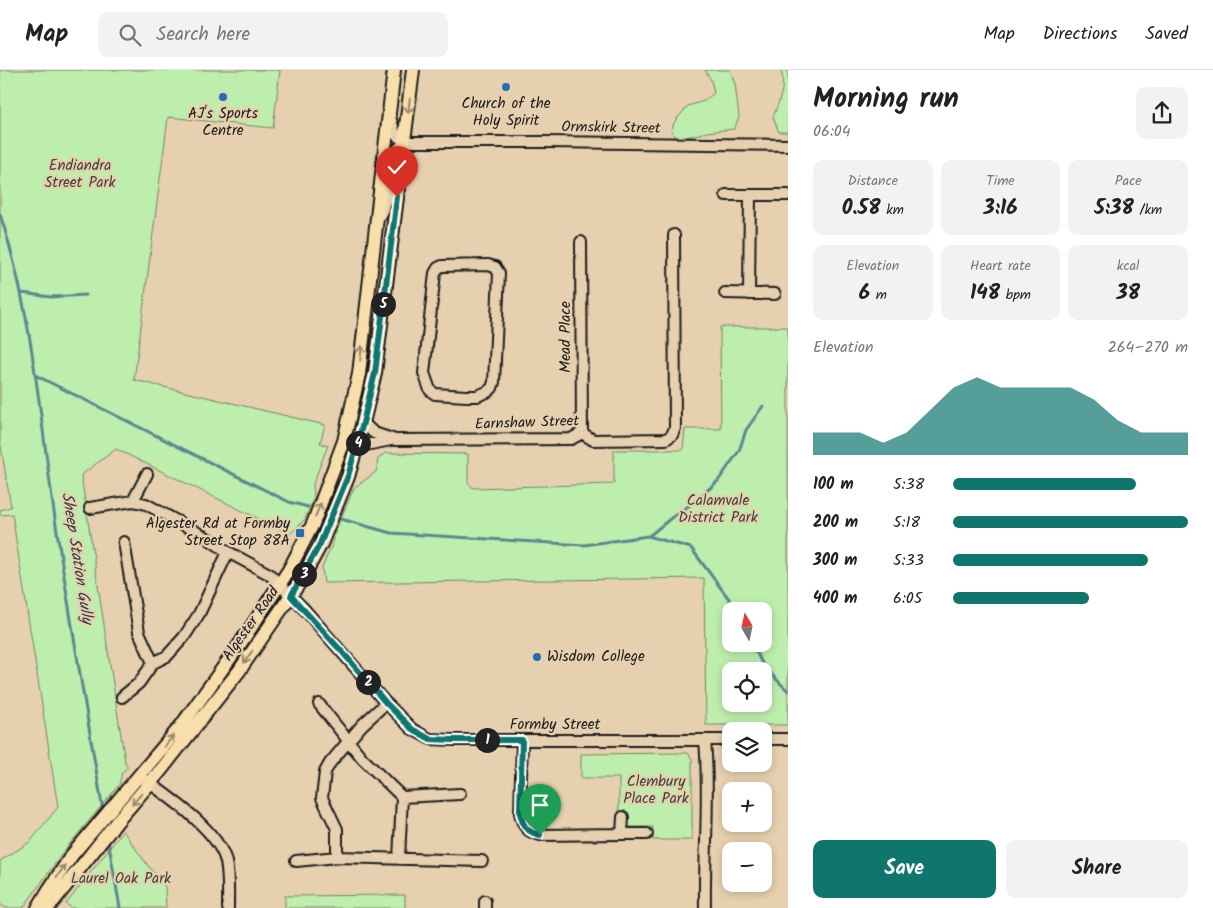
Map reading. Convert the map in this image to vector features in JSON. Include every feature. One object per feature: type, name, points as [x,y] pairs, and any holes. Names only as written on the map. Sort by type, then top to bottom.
[{"type":"main road","name":"Algester Road","points":[[48,908],[119,819],[181,726],[251,629],[281,584],[312,524],[344,440],[359,374],[394,70]]},
{"type":"main road","name":"Algester Road","points":[[38,908],[48,891],[88,837],[115,806],[145,780],[239,671],[291,596],[320,544],[348,476],[375,373],[412,70]]},
{"type":"street","points":[[373,244],[387,194],[391,156],[404,142],[395,134],[389,113]]},
{"type":"street","name":"Ormskirk Street","points":[[404,142],[788,145]]},
{"type":"street","points":[[726,195],[788,195]]},
{"type":"street","points":[[749,294],[750,195]]},
{"type":"street","name":"Earnshaw Street","points":[[363,423],[374,432],[395,440],[571,439],[582,433],[593,440],[661,440],[672,435],[675,428],[674,235]]},
{"type":"street","name":"Mead Place","points":[[581,242],[582,433]]},
{"type":"street","points":[[488,265],[495,267],[498,273],[494,382],[492,388],[478,396],[435,394],[430,390],[426,382],[424,373],[435,273],[442,266],[488,265]]},
{"type":"street","points":[[725,294],[775,294]]},
{"type":"street","points":[[356,447],[395,440]]},
{"type":"street","points":[[90,508],[133,501],[147,474]]},
{"type":"street","name":"Formby Street","points":[[133,501],[154,509],[269,574],[281,584],[386,703],[412,729],[430,739],[722,740]]},
{"type":"street","points":[[124,542],[139,632],[153,663]]},
{"type":"street","points":[[122,696],[139,683],[153,663],[167,656],[184,637],[199,614],[228,552]]},
{"type":"street","points":[[337,857],[337,829],[322,798],[325,772],[362,725],[386,703]]},
{"type":"street","points":[[319,704],[362,758],[402,797],[460,794]]},
{"type":"street","points":[[772,740],[788,739]]},
{"type":"street","points":[[522,740],[520,813],[522,824],[529,832],[540,835],[647,834]]},
{"type":"street","points":[[705,740],[707,813],[705,908]]},
{"type":"street","points":[[145,780],[205,828],[218,842],[226,861],[228,908]]},
{"type":"street","points":[[399,860],[402,797]]},
{"type":"street","points":[[622,834],[623,817]]},
{"type":"street","points":[[296,861],[337,857],[482,861]]},
{"type":"green space","name":"Endiandra Street Park","points":[[0,70],[280,70],[273,128],[168,117],[134,380],[325,425],[320,443],[328,445],[313,484],[314,497],[305,519],[290,534],[116,449],[81,475],[125,762],[128,767],[122,772],[119,785],[67,847],[23,908],[6,908],[0,904],[0,861],[30,842],[58,807],[12,514],[0,515],[0,510],[11,507],[0,440]]},
{"type":"green space","points":[[705,70],[730,70],[735,84],[739,117],[734,129],[707,132],[678,139],[671,131],[675,121],[688,106],[704,101],[714,93],[711,80]]},
{"type":"green space","points":[[781,70],[788,70],[788,132],[779,132],[773,117],[782,88]]},
{"type":"green space","name":"Calamvale District Park","points":[[720,327],[788,327],[788,725],[772,725],[772,722],[722,722],[722,725],[706,725],[704,578],[324,583],[322,568],[354,488],[376,472],[378,459],[385,453],[468,454],[468,482],[473,488],[614,484],[614,450],[683,450],[685,429],[721,429]]},
{"type":"green space","name":"Clembury Place Park","points":[[688,753],[692,759],[692,840],[653,840],[653,827],[628,827],[628,813],[619,813],[619,778],[581,778],[581,754]]},
{"type":"green space","name":"Laurel Oak Park","points":[[123,831],[165,887],[166,908],[72,908],[66,904]]},
{"type":"green space","points":[[405,895],[405,908],[285,908],[285,896]]},
{"type":"waterway","name":"Sheep Station Gully","points":[[0,214],[11,249],[27,322],[53,505],[103,811]]},
{"type":"waterway","points":[[22,293],[51,297],[86,295]]},
{"type":"waterway","points":[[35,375],[289,502],[308,507]]},
{"type":"waterway","points":[[649,536],[693,503],[718,481],[739,451],[746,430],[763,406]]},
{"type":"waterway","points":[[341,519],[391,533],[584,545],[648,536],[691,548],[731,602]]},
{"type":"waterway","points":[[756,652],[764,667],[788,691]]},
{"type":"waterway","name":"Sheep Station Gully","points":[[108,840],[120,908]]},
{"type":"place","name":"Church of the Holy Spirit","points":[[506,87]]},
{"type":"place","name":"AJ's Sports Centre","points":[[223,97]]},
{"type":"place","name":"Algester Rd at Formby Street Stop 88A","points":[[300,533]]},
{"type":"place","name":"Wisdom College","points":[[537,657]]},
{"type":"route","points":[[397,197],[375,373],[363,423],[348,476],[320,544],[291,596],[306,610],[386,703],[412,729],[430,739],[522,740],[520,813],[522,824],[529,832],[540,835]]}]
